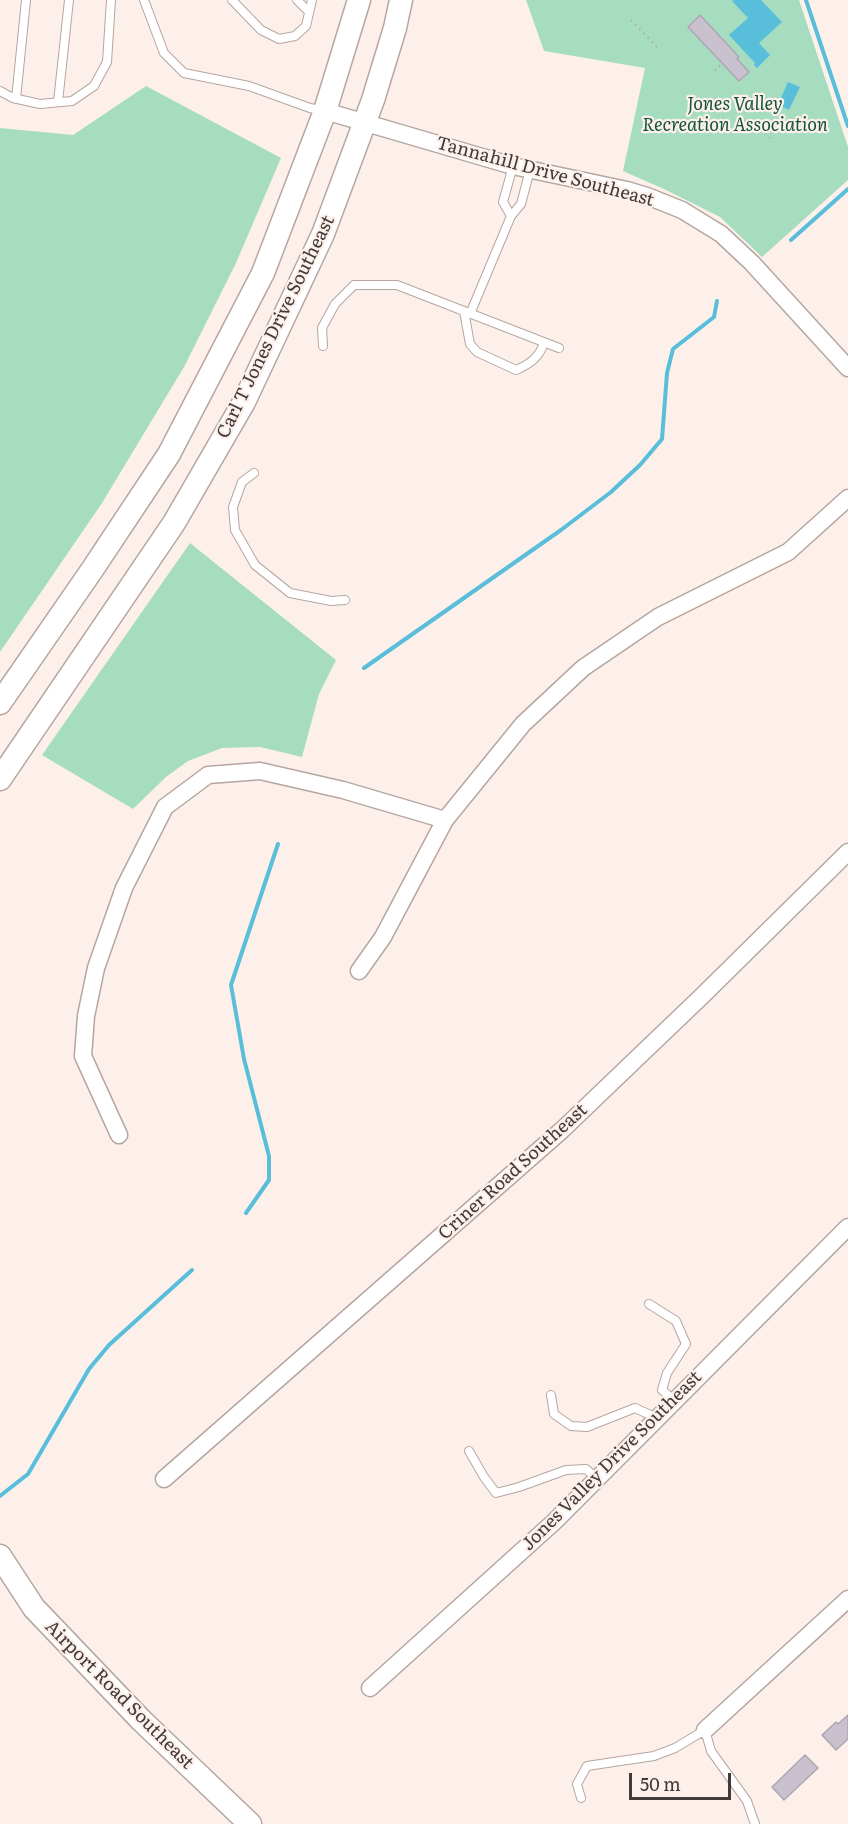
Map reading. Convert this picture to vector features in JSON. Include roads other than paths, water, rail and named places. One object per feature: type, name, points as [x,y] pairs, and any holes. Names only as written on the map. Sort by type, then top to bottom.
[{"type":"main road","name":"Carl T Jones Drive Southeast","points":[[0,703],[93,570],[169,454],[263,273],[325,111],[359,0]]},
{"type":"main road","name":"Carl T Jones Drive Southeast","points":[[0,779],[174,523],[244,402],[323,234],[366,123],[395,28],[401,0]]},
{"type":"main road","name":"Airport Road Southeast","points":[[0,1556],[34,1608],[141,1720],[250,1824]]},
{"type":"street","name":"Tannahill Drive Southeast","points":[[325,111],[513,166],[646,195],[682,210],[721,234],[752,263],[848,368]]},
{"type":"street","points":[[359,971],[383,937],[445,820],[523,724],[583,668],[658,617],[788,552],[848,498]]},
{"type":"street","points":[[119,1135],[84,1056],[86,1016],[96,968],[124,888],[165,807],[208,775],[261,771],[343,790],[445,820]]},
{"type":"street","name":"Criner Road Southeast","points":[[164,1479],[562,1130],[848,852]]},
{"type":"street","name":"Jones Valley Drive Southeast","points":[[370,1688],[555,1521],[848,1227]]},
{"type":"street","points":[[705,1730],[848,1599]]},
{"type":"lane","points":[[16,99],[26,0]]},
{"type":"lane","points":[[58,102],[69,0]]},
{"type":"lane","points":[[0,91],[16,99],[40,104],[72,101],[94,86],[107,62],[111,0]]},
{"type":"lane","points":[[144,0],[164,52],[184,73],[249,86],[310,108],[325,111]]},
{"type":"lane","points":[[232,0],[261,30],[279,39],[295,36],[306,26],[312,0]]},
{"type":"lane","points":[[297,0],[309,12]]},
{"type":"lane","points":[[511,216],[502,202],[513,166]]},
{"type":"lane","points":[[530,170],[521,204],[511,216],[467,312],[470,344],[477,352],[516,370],[530,364],[541,351],[544,342]]},
{"type":"lane","points":[[323,346],[322,328],[335,304],[354,285],[397,285],[559,348]]},
{"type":"lane","points":[[254,473],[242,482],[233,507],[235,530],[255,565],[290,593],[331,601],[345,600]]},
{"type":"lane","points":[[649,1304],[676,1321],[686,1344],[667,1373],[662,1390],[674,1401]]},
{"type":"lane","points":[[551,1395],[554,1414],[571,1426],[587,1427],[634,1408],[657,1418]]},
{"type":"lane","points":[[469,1451],[496,1493],[566,1470],[586,1469],[597,1479]]},
{"type":"lane","points":[[581,1798],[577,1784],[587,1766],[654,1756],[675,1748],[705,1730],[711,1751],[747,1801],[755,1824]]},
{"type":"water","points":[[761,0],[782,22],[759,43],[770,55],[757,68],[729,35],[748,18],[732,1]]},
{"type":"water","points":[[788,82],[800,87],[789,110],[778,105]]},
{"type":"waterway","points":[[806,0],[848,126]]},
{"type":"waterway","points":[[791,240],[848,189]]},
{"type":"waterway","points":[[364,668],[561,530],[611,492],[640,465],[662,439],[667,373],[673,349],[714,317],[717,301]]},
{"type":"waterway","points":[[246,1213],[269,1180],[269,1156],[244,1059],[231,985],[278,844]]},
{"type":"waterway","points":[[0,1496],[28,1474],[89,1369],[109,1345],[192,1270]]},
{"type":"park label","name":"Jones Valley Recreation Association","points":[[735,115]]}]
